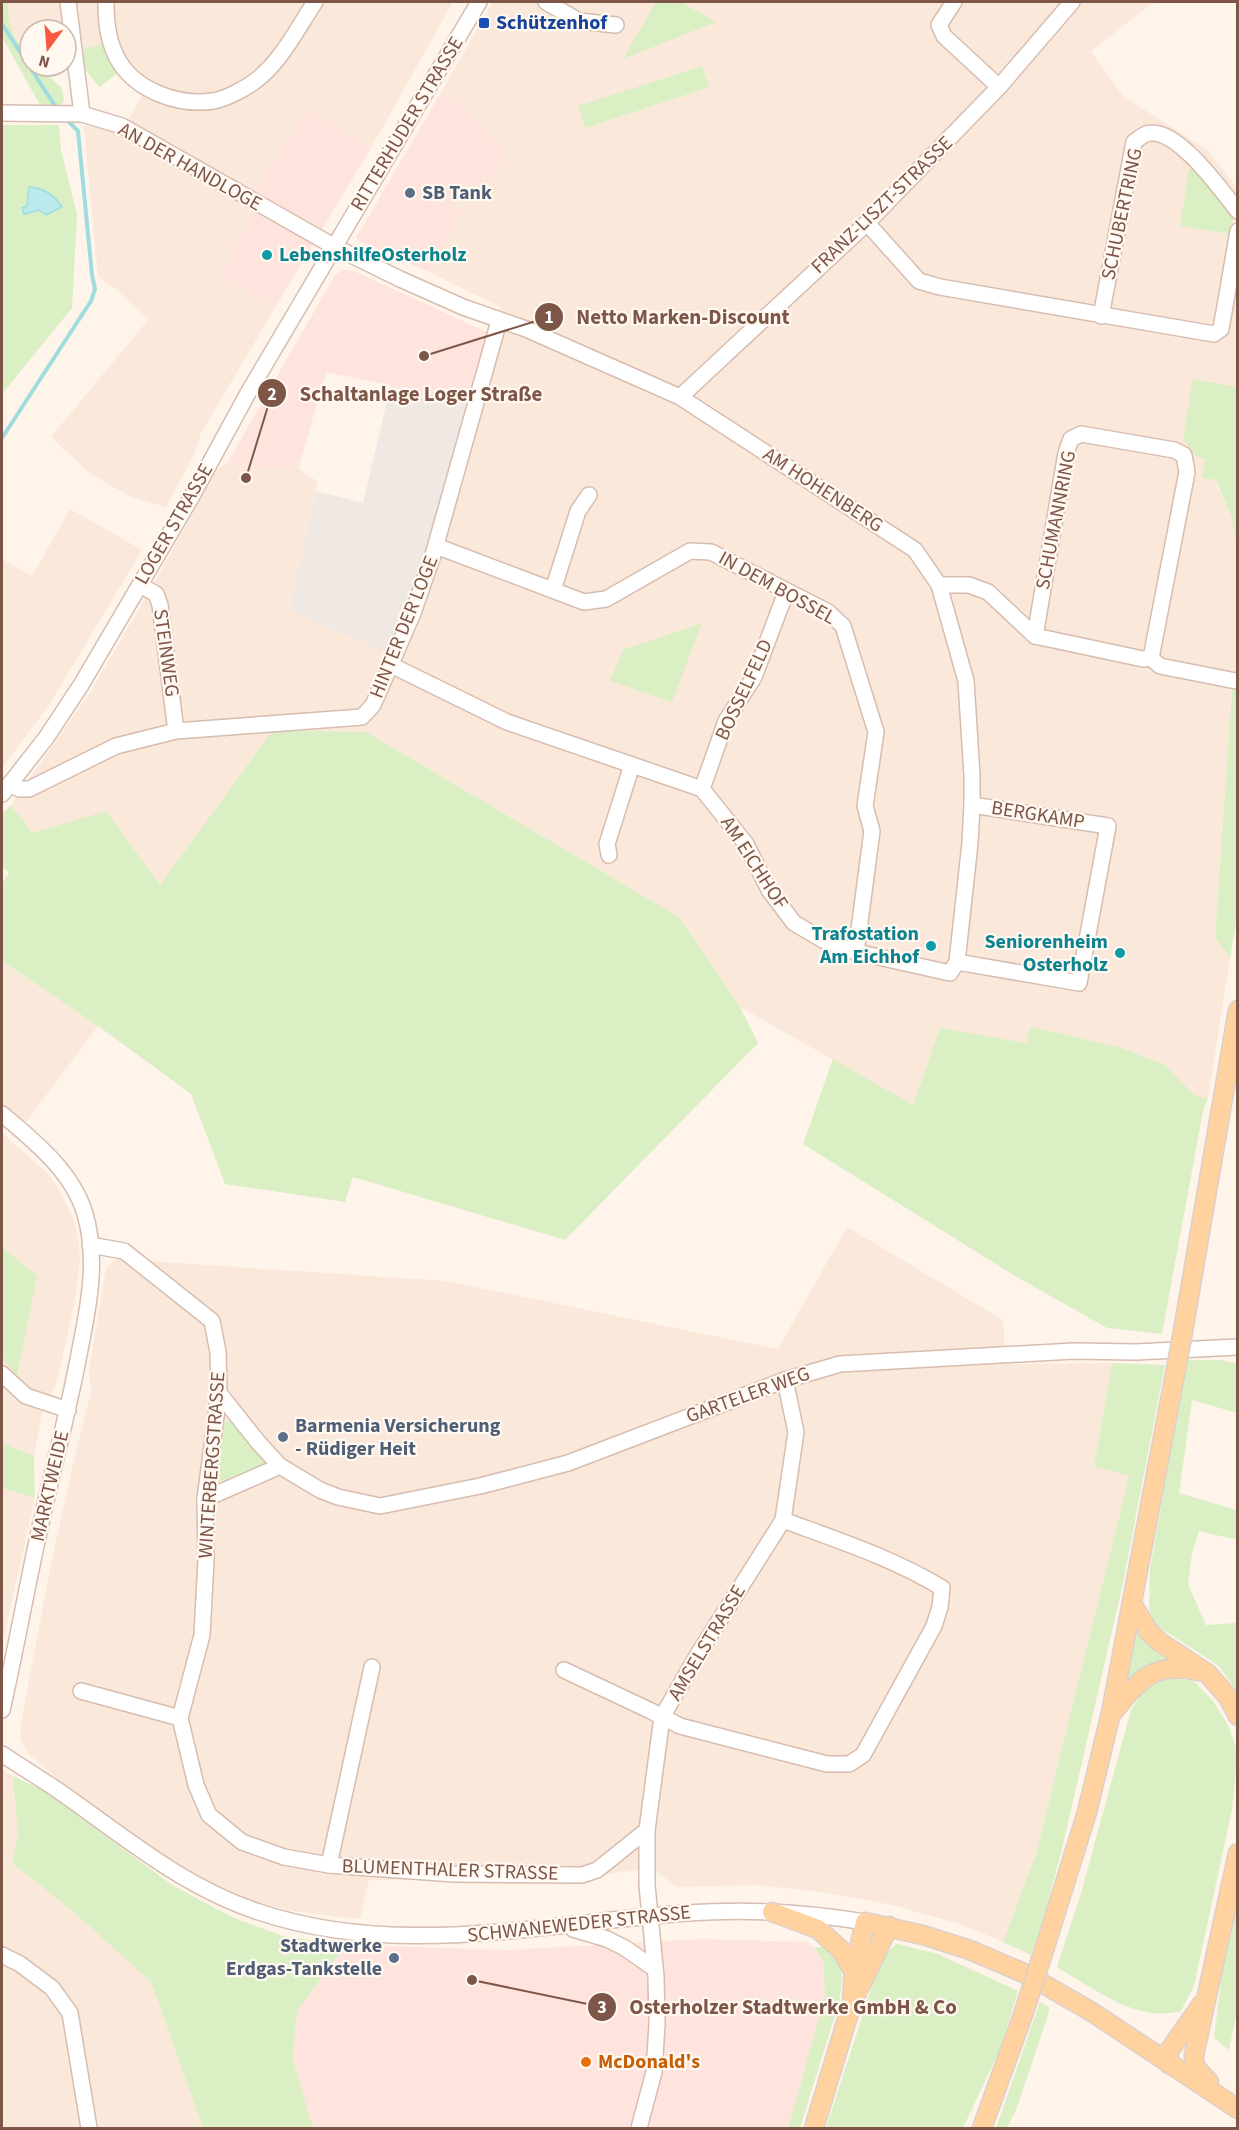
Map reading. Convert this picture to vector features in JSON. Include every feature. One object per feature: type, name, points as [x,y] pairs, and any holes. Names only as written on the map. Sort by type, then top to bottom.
[{"type":"main road","points":[[982,2128],[1024,2012],[1087,1812],[1111,1713],[1182,1337],[1238,1010]]},
{"type":"main road","points":[[1133,1605],[1149,1632],[1207,1673],[1228,1697],[1238,1716]]},
{"type":"main road","points":[[1111,1713],[1149,1674],[1166,1668],[1183,1667],[1207,1673]]},
{"type":"main road","points":[[1238,1853],[1194,2055],[1194,2066],[1238,2108]]},
{"type":"main road","points":[[772,1912],[819,1929],[842,1951],[854,1972]]},
{"type":"main road","points":[[852,2003],[854,1972],[865,1922]]},
{"type":"main road","name":"SCHWANEWEDER STRASSE","points":[[865,1922],[889,1926],[970,1950],[1026,1974],[1059,1992],[1238,2108]]},
{"type":"main road","points":[[814,2128],[852,2003],[889,1926]]},
{"type":"main road","points":[[1194,2055],[1184,2061],[1169,2064],[1169,2051],[1206,1998]]},
{"type":"main road","points":[[1142,2046],[1161,2046],[1175,2042]]},
{"type":"street","points":[[68,2],[78,114]]},
{"type":"street","points":[[106,2],[106,24],[112,47],[121,64],[148,89],[173,98],[194,102],[215,101],[254,82],[278,58],[315,2]]},
{"type":"street","name":"RITTERHUDER STRASSE","points":[[335,247],[479,2]]},
{"type":"street","points":[[546,2],[579,21],[616,25]]},
{"type":"street","points":[[954,2],[939,26],[944,36],[999,87]]},
{"type":"street","name":"FRANZ-LISZT-STRASSE","points":[[680,397],[867,223],[999,87],[1072,2]]},
{"type":"street","name":"AN DER HANDLOGE","points":[[2,113],[78,114],[122,126],[335,247]]},
{"type":"street","name":"SCHUBERTRING","points":[[1101,316],[1134,141],[1148,133],[1166,135],[1200,164],[1238,211]]},
{"type":"street","points":[[867,223],[919,281],[940,287],[1101,316],[1214,334],[1221,329],[1238,231]]},
{"type":"street","name":"AM HOHENBERG","points":[[335,247],[399,279],[499,321],[526,329],[680,397],[915,550],[939,585],[966,681],[972,805],[970,843],[953,968]]},
{"type":"street","name":"LOGER STRASSE","points":[[6,789],[46,738],[81,685],[248,393],[335,247]]},
{"type":"street","name":"HINTER DER LOGE","points":[[6,789],[29,789],[116,746],[176,731],[362,717],[373,705],[413,613],[436,546],[499,321]]},
{"type":"street","name":"SCHUMANNRING","points":[[1035,636],[1066,453],[1071,439],[1081,434],[1174,450],[1184,455],[1187,472],[1151,658]]},
{"type":"street","points":[[553,590],[578,511],[589,495]]},
{"type":"street","name":"IN DEM BOSSEL","points":[[436,546],[585,602],[606,599],[690,551],[711,552],[828,612],[843,626],[876,732],[865,806],[872,831],[856,952]]},
{"type":"street","name":"STEINWEG","points":[[140,585],[156,594],[160,605],[176,731]]},
{"type":"street","points":[[939,585],[969,585],[987,592],[1035,636],[1143,659],[1151,658],[1160,666],[1236,681]]},
{"type":"street","name":"BOSSELFELD","points":[[702,789],[726,721],[754,677],[786,592]]},
{"type":"street","points":[[391,665],[507,722],[702,789]]},
{"type":"street","points":[[609,855],[607,844],[632,765]]},
{"type":"street","name":"AM EICHHOF","points":[[702,789],[746,844],[769,890],[794,923],[823,940],[856,952],[953,968]]},
{"type":"street","name":"BERGKAMP","points":[[953,968],[1079,984],[1108,826],[972,805]]},
{"type":"street","name":"MARKTWEIDE","points":[[2,1114],[30,1137],[59,1167],[76,1192],[86,1214],[92,1261],[89,1305],[68,1410],[43,1515],[2,1710]]},
{"type":"street","name":"WINTERBERGSTRASSE","points":[[90,1245],[124,1251],[212,1321],[218,1352],[219,1393],[205,1499],[206,1560],[202,1635],[180,1718]]},
{"type":"street","name":"GARTELER WEG","points":[[219,1393],[280,1466],[320,1490],[338,1497],[380,1506],[480,1486],[568,1463],[785,1380],[840,1364],[1074,1351],[1136,1352],[1237,1347]]},
{"type":"street","points":[[2,1374],[26,1396],[68,1410]]},
{"type":"street","name":"AMSELSTRASSE","points":[[639,2128],[654,2072],[657,2024],[655,1969],[649,1916],[647,1830],[662,1718],[700,1651],[783,1520],[796,1432],[785,1380]]},
{"type":"street","points":[[205,1499],[280,1466]]},
{"type":"street","points":[[564,1670],[680,1726],[827,1764],[849,1764],[863,1755],[934,1626],[940,1607],[942,1588],[923,1576],[877,1556],[783,1520]]},
{"type":"street","points":[[329,1865],[372,1667]]},
{"type":"street","points":[[81,1691],[180,1718]]},
{"type":"street","name":"BLUMENTHALER STRASSE","points":[[180,1718],[196,1785],[209,1815],[242,1842],[284,1857],[329,1865],[454,1874],[582,1875],[597,1870],[647,1830]]},
{"type":"street","name":"SCHWANEWEDER STRASSE","points":[[2,1754],[54,1787],[151,1858],[216,1896],[259,1912],[309,1926],[371,1934],[457,1936],[649,1916],[728,1911],[821,1914],[865,1922]]},
{"type":"street","points":[[564,1926],[607,1939],[626,1948],[655,1969]]},
{"type":"street","points":[[2,1955],[20,1964],[52,1988],[70,2013],[89,2128]]},
{"type":"shaded area","points":[[8,2],[453,2],[371,148],[308,110],[260,182],[251,218],[219,275],[275,308],[201,433],[194,455],[166,507],[131,497],[89,473],[51,437],[148,320],[116,289],[98,277],[84,126],[100,128],[121,135],[148,83],[122,54],[118,40],[78,50],[78,18],[18,18],[18,41],[8,24]]},
{"type":"shaded area","points":[[493,2],[1154,2],[1091,51],[1123,96],[1209,151],[1238,190],[1237,387],[1193,379],[1205,459],[1231,516],[1238,543],[1237,657],[1232,692],[1215,938],[1230,958],[1208,1099],[1193,1094],[1165,1065],[1119,1047],[1031,1027],[1026,1043],[940,1028],[913,1105],[740,1007],[679,917],[366,732],[273,730],[160,886],[106,812],[32,833],[11,805],[91,691],[216,471],[228,462],[283,470],[301,459],[299,469],[318,482],[289,610],[429,546],[467,407],[500,307],[429,272],[463,213],[449,204],[464,180],[484,191],[506,154],[459,105],[440,94]]},
{"type":"shaded area","points":[[440,94],[459,105],[506,153],[484,191],[464,180],[450,204],[463,213],[429,272],[356,238]]},
{"type":"shaded area","points":[[308,109],[371,148],[275,308],[219,275],[251,218],[260,182]]},
{"type":"shaded area","points":[[343,270],[352,270],[491,334],[467,407],[391,385],[326,372],[301,459],[283,470],[228,462],[335,275]]},
{"type":"shaded area","points":[[391,385],[467,407],[429,546],[388,653],[289,610],[316,491],[363,503]]},
{"type":"shaded area","points":[[70,509],[142,550],[49,705],[2,768],[2,559],[32,576]]},
{"type":"shaded area","points":[[2,961],[98,1026],[26,1122],[2,1104]]},
{"type":"shaded area","points":[[2,1133],[48,1174],[60,1191],[73,1217],[79,1243],[80,1262],[74,1305],[57,1382],[42,1414],[34,1456],[2,1443]]},
{"type":"shaded area","points":[[847,1227],[1003,1320],[1006,1364],[1112,1363],[1094,1465],[1129,1475],[1036,1854],[1003,1942],[960,1924],[892,1905],[822,1892],[757,1885],[676,1887],[653,1868],[571,1879],[369,1880],[360,1919],[292,1911],[216,1891],[122,1836],[27,1752],[20,1739],[21,1723],[52,1559],[91,1393],[89,1371],[106,1268],[117,1259],[445,1281],[778,1349]]},
{"type":"shaded area","points":[[2,1488],[35,1498],[2,1645]]},
{"type":"shaded area","points":[[2,1770],[13,1776],[18,1836],[12,1863],[76,1914],[151,1982],[203,2128],[2,2128]]},
{"type":"shaded area","points":[[701,1939],[807,1942],[823,1960],[825,1996],[788,2128],[313,2128],[293,2059],[297,2011],[346,1945],[506,1950]]},
{"type":"green space","points":[[2,2],[8,2],[9,19],[18,42],[18,66],[2,37]]},
{"type":"green space","points":[[656,2],[681,2],[716,22],[623,59]]},
{"type":"green space","points":[[103,44],[118,73],[99,87],[85,69],[79,50]]},
{"type":"green space","points":[[702,66],[709,87],[585,128],[578,106]]},
{"type":"green space","points":[[25,78],[51,78],[62,88],[64,101],[60,106],[40,105]]},
{"type":"green space","points":[[2,125],[59,125],[61,150],[77,215],[72,308],[2,394]]},
{"type":"green space","points":[[1190,164],[1233,217],[1230,234],[1180,226]]},
{"type":"green space","points":[[1193,379],[1237,387],[1237,543],[1231,516],[1216,480],[1202,478],[1205,459],[1196,456],[1183,439]]},
{"type":"green space","points":[[702,623],[672,702],[610,681],[623,650]]},
{"type":"green space","points":[[1237,657],[1238,911],[1230,958],[1215,938],[1232,692]]},
{"type":"green space","points":[[273,730],[366,732],[679,917],[740,1007],[758,1043],[565,1240],[353,1177],[345,1202],[225,1184],[191,1094],[98,1026],[2,961],[2,883],[9,873],[2,866],[2,814],[11,805],[32,833],[106,811],[160,885]]},
{"type":"green space","points":[[1031,1027],[1119,1047],[1165,1065],[1193,1094],[1208,1099],[1203,1111],[1162,1334],[1107,1328],[1015,1276],[803,1144],[833,1059],[913,1105],[940,1028],[1026,1043]]},
{"type":"green space","points":[[2,1247],[37,1276],[17,1376],[2,1357]]},
{"type":"green space","points":[[1187,1360],[1221,1360],[1238,1364],[1237,1413],[1192,1400],[1179,1493],[1237,1510],[1237,1540],[1199,1531],[1192,1553],[1188,1584],[1206,1625],[1237,1623],[1237,1692],[1219,1666],[1154,1624],[1149,1609],[1150,1569]]},
{"type":"green space","points":[[1112,1363],[1165,1365],[1123,1583],[1062,1849],[1031,1955],[1003,1942],[1036,1854],[1129,1476],[1094,1466]]},
{"type":"green space","points":[[230,1421],[270,1464],[212,1484],[221,1424]]},
{"type":"green space","points":[[2,1443],[34,1456],[35,1498],[2,1488]]},
{"type":"green space","points":[[1137,1628],[1183,1661],[1130,1680],[1127,1678]]},
{"type":"green space","points":[[1168,1678],[1194,1681],[1213,1701],[1228,1725],[1238,1753],[1232,1809],[1194,1986],[1181,2011],[1164,2013],[1148,2012],[1116,2002],[1057,1967],[1082,1890],[1131,1710],[1144,1690]]},
{"type":"green space","points":[[13,1776],[46,1792],[172,1885],[234,1918],[283,1936],[346,1945],[297,2011],[293,2059],[313,2128],[203,2128],[151,1982],[76,1914],[12,1863],[18,1836]]},
{"type":"green space","points":[[1237,1906],[1237,2011],[1229,2050],[1214,2038],[1222,1973]]},
{"type":"green space","points":[[897,1944],[938,1954],[1018,1991],[1000,2049],[963,2128],[826,2128],[875,1977],[888,1951]]},
{"type":"green space","points":[[828,1945],[840,1963],[842,1977],[840,1999],[800,2128],[788,2128],[825,1996],[823,1960],[814,1948]]},
{"type":"green space","points":[[1040,2002],[1049,2007],[1049,2012],[1016,2110],[1007,2128],[996,2128]]},
{"type":"water","points":[[29,187],[48,192],[62,207],[46,215],[39,210],[24,214],[22,208],[27,206]]},
{"type":"waterway","points":[[2,24],[57,109]]},
{"type":"waterway","points":[[2,438],[91,301],[95,289],[78,131],[66,119]]},
{"type":"place","name":"Schützenhof","points":[[484,23]]},
{"type":"place","name":"SB Tank","points":[[410,193]]},
{"type":"place","name":"LebenshilfeOsterholz","points":[[267,255]]},
{"type":"place","name":"Netto Marken-Discount","points":[[424,356]]},
{"type":"place","name":"Schaltanlage Loger Straße","points":[[246,478]]},
{"type":"place","name":"Trafostation Am Eichhof","points":[[931,946]]},
{"type":"place","name":"Seniorenheim Osterholz","points":[[1120,953]]},
{"type":"place","name":"Barmenia Versicherung - Rüdiger Heit","points":[[283,1437]]},
{"type":"place","name":"Stadtwerke Erdgas-Tankstelle","points":[[394,1958]]},
{"type":"place","name":"Osterholzer Stadtwerke GmbH & Co","points":[[472,1980]]},
{"type":"place","name":"McDonald's","points":[[586,2062]]}]
